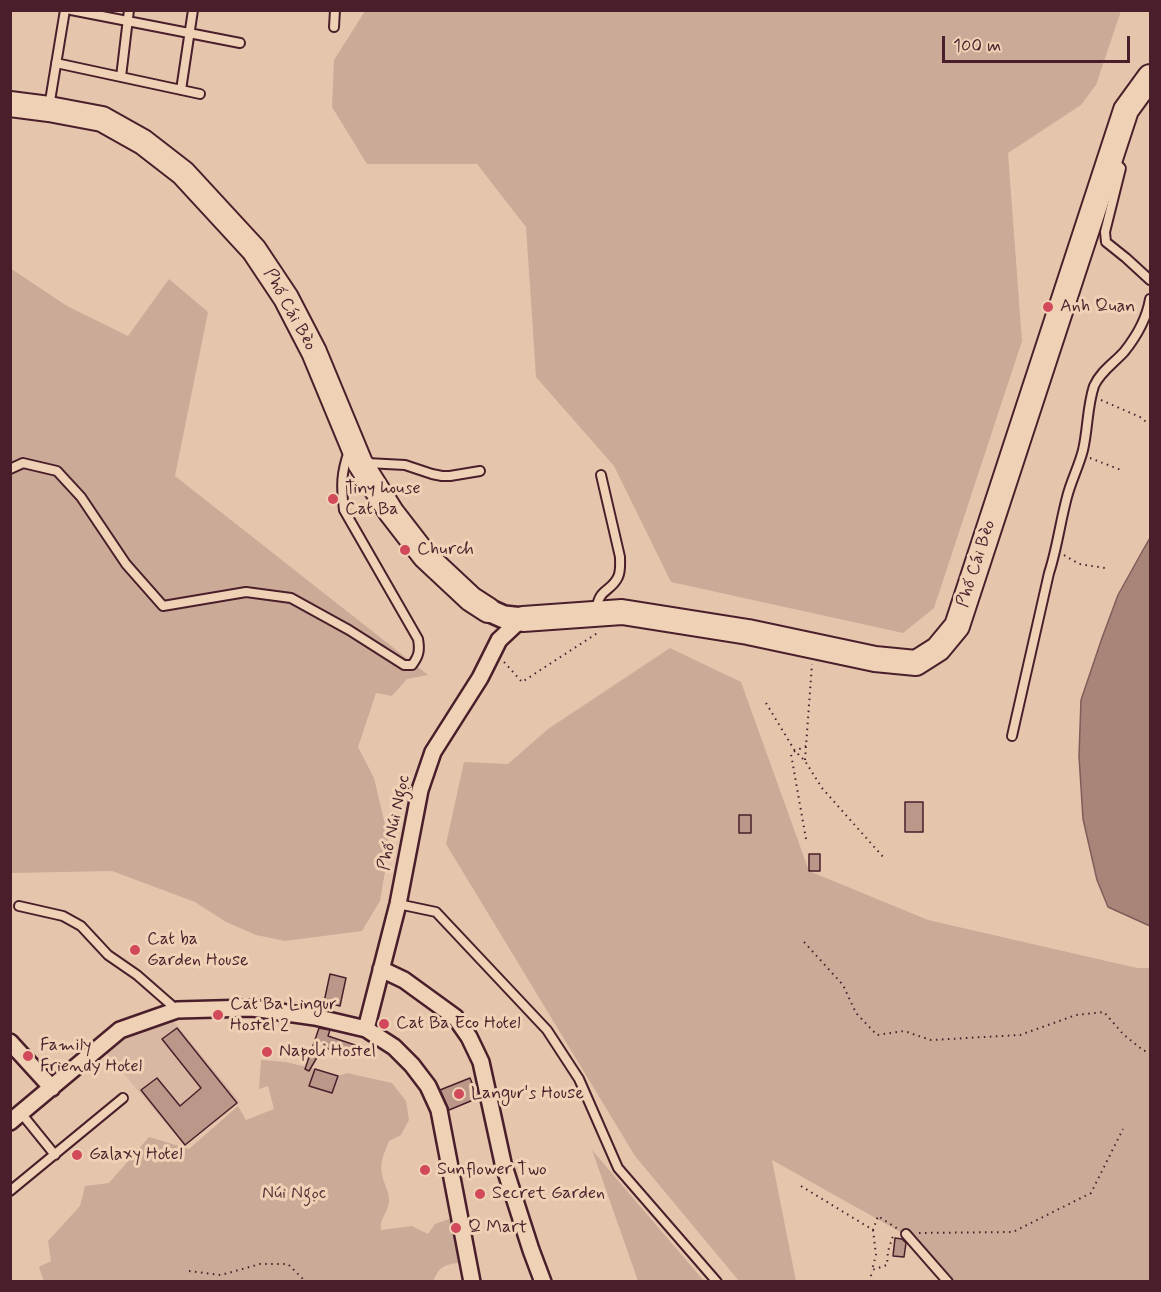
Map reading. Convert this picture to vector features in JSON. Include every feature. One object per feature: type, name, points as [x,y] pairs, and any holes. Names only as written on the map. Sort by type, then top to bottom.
[{"type":"main road","name":"Phố Cái Bèo","points":[[10,104],[102,119],[142,142],[183,173],[254,250],[286,298],[314,352],[355,453],[391,512],[425,556],[471,599],[488,610],[504,617],[599,623],[622,612],[748,632],[875,659],[915,663],[938,649],[957,626],[1126,110],[1150,77]]},
{"type":"street","points":[[488,610],[495,622],[496,646]]},
{"type":"street","points":[[496,646],[514,625],[523,619]]},
{"type":"street","name":"Phố Núi Ngọc","points":[[366,1029],[398,904],[420,790],[433,752],[480,678],[496,646]]},
{"type":"street","points":[[381,969],[404,980],[455,1017],[469,1037],[481,1062],[503,1163],[543,1281]]},
{"type":"street","points":[[16,1117],[120,1030],[177,1010],[252,1008],[315,1017],[366,1029],[394,1047],[412,1065],[428,1086],[439,1110],[472,1281]]},
{"type":"street","points":[[10,1042],[52,1088]]},
{"type":"lane","points":[[49,109],[64,10]]},
{"type":"lane","points":[[71,10],[240,43]]},
{"type":"lane","points":[[121,77],[129,10]]},
{"type":"lane","points":[[181,90],[193,10]]},
{"type":"lane","points":[[334,10],[334,27]]},
{"type":"lane","points":[[56,63],[200,93]]},
{"type":"lane","points":[[1110,159],[1121,168],[1105,232],[1106,242],[1150,280]]},
{"type":"lane","points":[[1012,736],[1067,495],[1082,454],[1095,384],[1132,340],[1148,311],[1150,299]]},
{"type":"lane","points":[[10,469],[23,463],[57,471],[81,497],[126,564],[163,606],[246,592],[291,598],[349,630],[404,665],[412,665],[417,658],[420,651],[418,639],[344,510],[341,485],[344,466],[355,453],[442,476],[480,471]]},
{"type":"lane","points":[[599,623],[598,598],[618,577],[620,565],[601,476]]},
{"type":"lane","points":[[398,904],[436,912],[547,1030],[579,1079],[618,1168],[717,1281]]},
{"type":"lane","points":[[19,906],[63,916],[81,926],[108,955],[137,975],[177,1010]]},
{"type":"lane","points":[[10,1191],[123,1098]]},
{"type":"lane","points":[[16,1117],[55,1155]]},
{"type":"lane","points":[[906,1234],[948,1281]]},
{"type":"path","points":[[1099,399],[1140,417],[1147,424]]},
{"type":"path","points":[[1082,454],[1121,470]]},
{"type":"path","points":[[1056,546],[1079,564],[1105,568]]},
{"type":"path","points":[[496,646],[522,682],[599,623]]},
{"type":"path","points":[[805,761],[813,646]]},
{"type":"path","points":[[766,703],[795,751],[805,761],[822,788],[884,858]]},
{"type":"path","points":[[806,746],[791,754],[806,839]]},
{"type":"path","points":[[804,942],[843,985],[856,1013],[877,1035],[904,1031],[931,1040],[1020,1035],[1076,1015],[1104,1012],[1123,1034],[1144,1052],[1150,1050]]},
{"type":"path","points":[[872,1270],[887,1265],[888,1251],[893,1236],[914,1233],[1013,1232],[1091,1193],[1123,1129]]},
{"type":"path","points":[[801,1185],[873,1230]]},
{"type":"path","points":[[870,1281],[876,1254],[873,1230],[878,1216],[906,1234]]},
{"type":"path","points":[[189,1270],[220,1275],[260,1264],[288,1264],[306,1281]]},
{"type":"shaded area","points":[[1150,538],[1150,926],[1108,907],[1097,880],[1083,819],[1079,756],[1081,700],[1118,595]]},
{"type":"shaded area","points":[[172,1019],[240,1102],[185,1146],[106,1053],[125,1037]]},
{"type":"green space","points":[[365,11],[1121,11],[1096,85],[1081,105],[1008,153],[1022,341],[934,608],[903,633],[671,582],[614,466],[536,377],[526,227],[477,164],[367,164],[332,107],[334,60]]},
{"type":"green space","points":[[10,268],[67,306],[128,336],[169,279],[208,312],[175,476],[428,675],[407,679],[392,696],[376,693],[358,747],[374,778],[389,848],[380,901],[362,931],[285,941],[256,935],[226,922],[195,902],[112,871],[11,873]]},
{"type":"green space","points":[[670,648],[741,682],[809,871],[928,920],[1137,968],[1150,968],[1150,1281],[953,1281],[920,1243],[772,1160],[796,1281],[739,1281],[635,1156],[446,844],[464,762],[508,764],[548,729]]},
{"type":"green space","name":"Núi Ngọc","points":[[261,1060],[286,1062],[315,1069],[309,1086],[332,1093],[338,1076],[347,1073],[392,1083],[406,1101],[409,1120],[401,1135],[389,1141],[383,1158],[381,1170],[389,1202],[381,1223],[381,1230],[412,1226],[428,1234],[435,1224],[452,1218],[457,1228],[463,1262],[444,1266],[433,1282],[44,1282],[39,1267],[51,1261],[48,1241],[80,1206],[85,1186],[109,1183],[149,1137],[189,1149],[238,1106],[246,1120],[274,1109],[268,1086],[259,1089]]},
{"type":"green space","points":[[592,1150],[704,1281],[638,1281]]},
{"type":"building","points":[[905,802],[923,802],[923,832],[905,832]]},
{"type":"building","points":[[739,815],[751,815],[751,833],[739,833]]},
{"type":"building","points":[[809,854],[820,854],[820,871],[809,871]]},
{"type":"building","points":[[330,974],[346,978],[340,1006],[324,1002]]},
{"type":"building","points":[[177,1028],[237,1103],[185,1145],[141,1090],[157,1078],[180,1106],[201,1088],[162,1039]]},
{"type":"building","points":[[319,1028],[330,1030],[328,1036],[355,1045],[351,1057],[323,1047],[309,1071],[305,1069]]},
{"type":"building","points":[[315,1069],[338,1076],[332,1093],[309,1086]]},
{"type":"building","name":"Langur's House","points":[[470,1078],[478,1098],[449,1110],[440,1090]]},
{"type":"building","points":[[895,1238],[902,1239],[906,1243],[904,1257],[893,1256]]},
{"type":"place","name":"Anh Quan","points":[[1048,307]]},
{"type":"place","name":"Tiny house Cat Ba","points":[[333,499]]},
{"type":"place","name":"Church","points":[[405,550]]},
{"type":"place","name":"Cat ba Garden House","points":[[135,950]]},
{"type":"place","name":"Cat Ba Lingur Hostel 2","points":[[218,1015]]},
{"type":"place","name":"Cat Ba Eco Hotel","points":[[384,1024]]},
{"type":"place","name":"Napoli Hostel","points":[[267,1052]]},
{"type":"place","name":"Family Friendy Hotel","points":[[28,1056]]},
{"type":"place","name":"Langur's House","points":[[459,1094]]},
{"type":"place","name":"Galaxy Hotel","points":[[77,1155]]},
{"type":"place","name":"Sunflower Two","points":[[425,1170]]},
{"type":"place","name":"Secret Garden","points":[[480,1194]]},
{"type":"place","name":"Q Mart","points":[[456,1228]]}]
